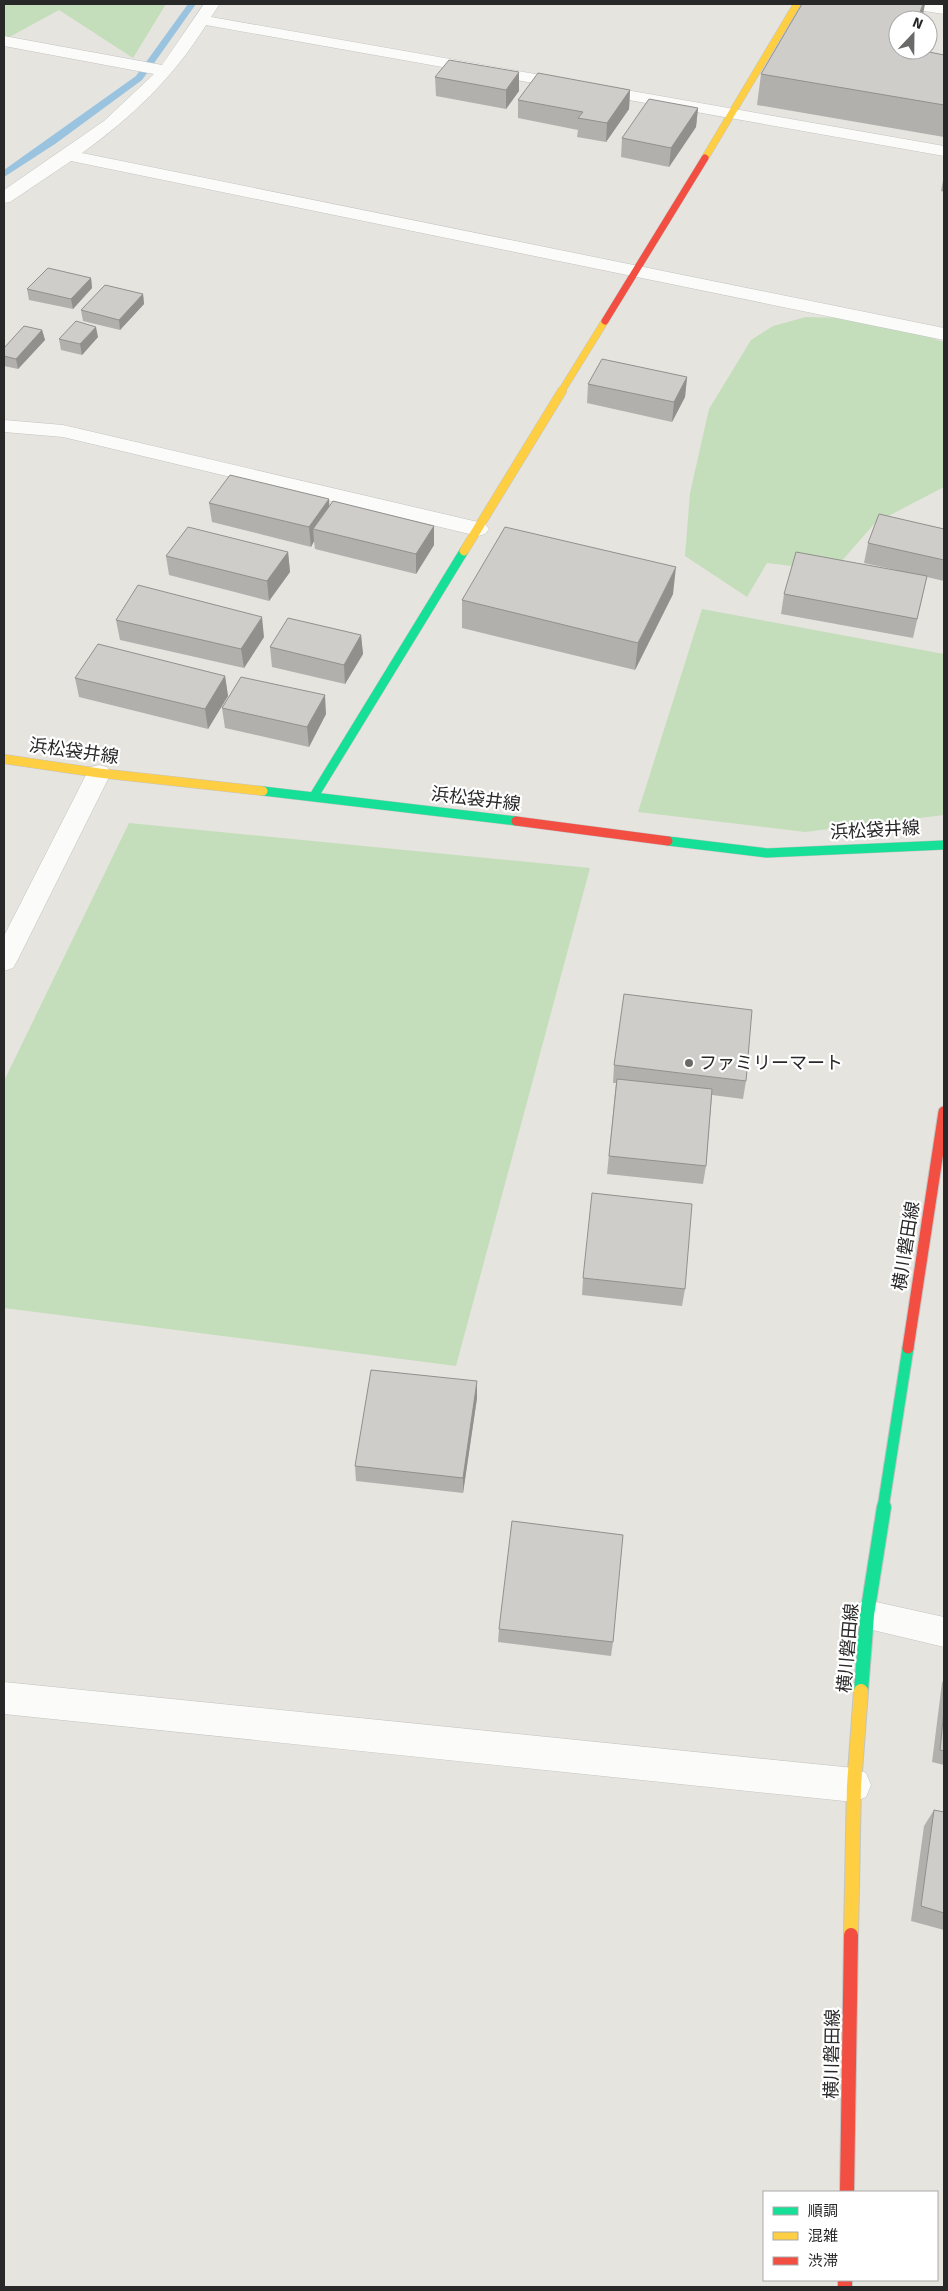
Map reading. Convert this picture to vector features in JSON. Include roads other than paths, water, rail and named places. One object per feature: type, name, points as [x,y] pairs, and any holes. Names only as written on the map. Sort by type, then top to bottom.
[{"type":"street","points":[[4,198],[67,155],[129,108],[166,71],[212,4]]},
{"type":"street","points":[[314,796],[732,114],[797,4]]},
{"type":"street","points":[[911,4],[944,9]]},
{"type":"street","points":[[202,20],[944,151]]},
{"type":"street","points":[[4,41],[166,71]]},
{"type":"street","points":[[67,155],[944,334]]},
{"type":"street","points":[[4,426],[63,431],[478,529]]},
{"type":"street","name":"浜松袋井線","points":[[4,759],[99,773],[314,796],[767,853],[944,845]]},
{"type":"street","points":[[4,961],[99,773]]},
{"type":"street","name":"横川磐田線","points":[[847,2191],[854,1785],[867,1614],[940,1176],[944,1112]]},
{"type":"street","points":[[867,1614],[944,1632]]},
{"type":"street","points":[[4,1698],[854,1785]]},
{"type":"waterway","points":[[4,174],[52,142],[139,78],[192,4]]},
{"type":"place","name":"ファミリーマート","points":[[689,1063]]}]
